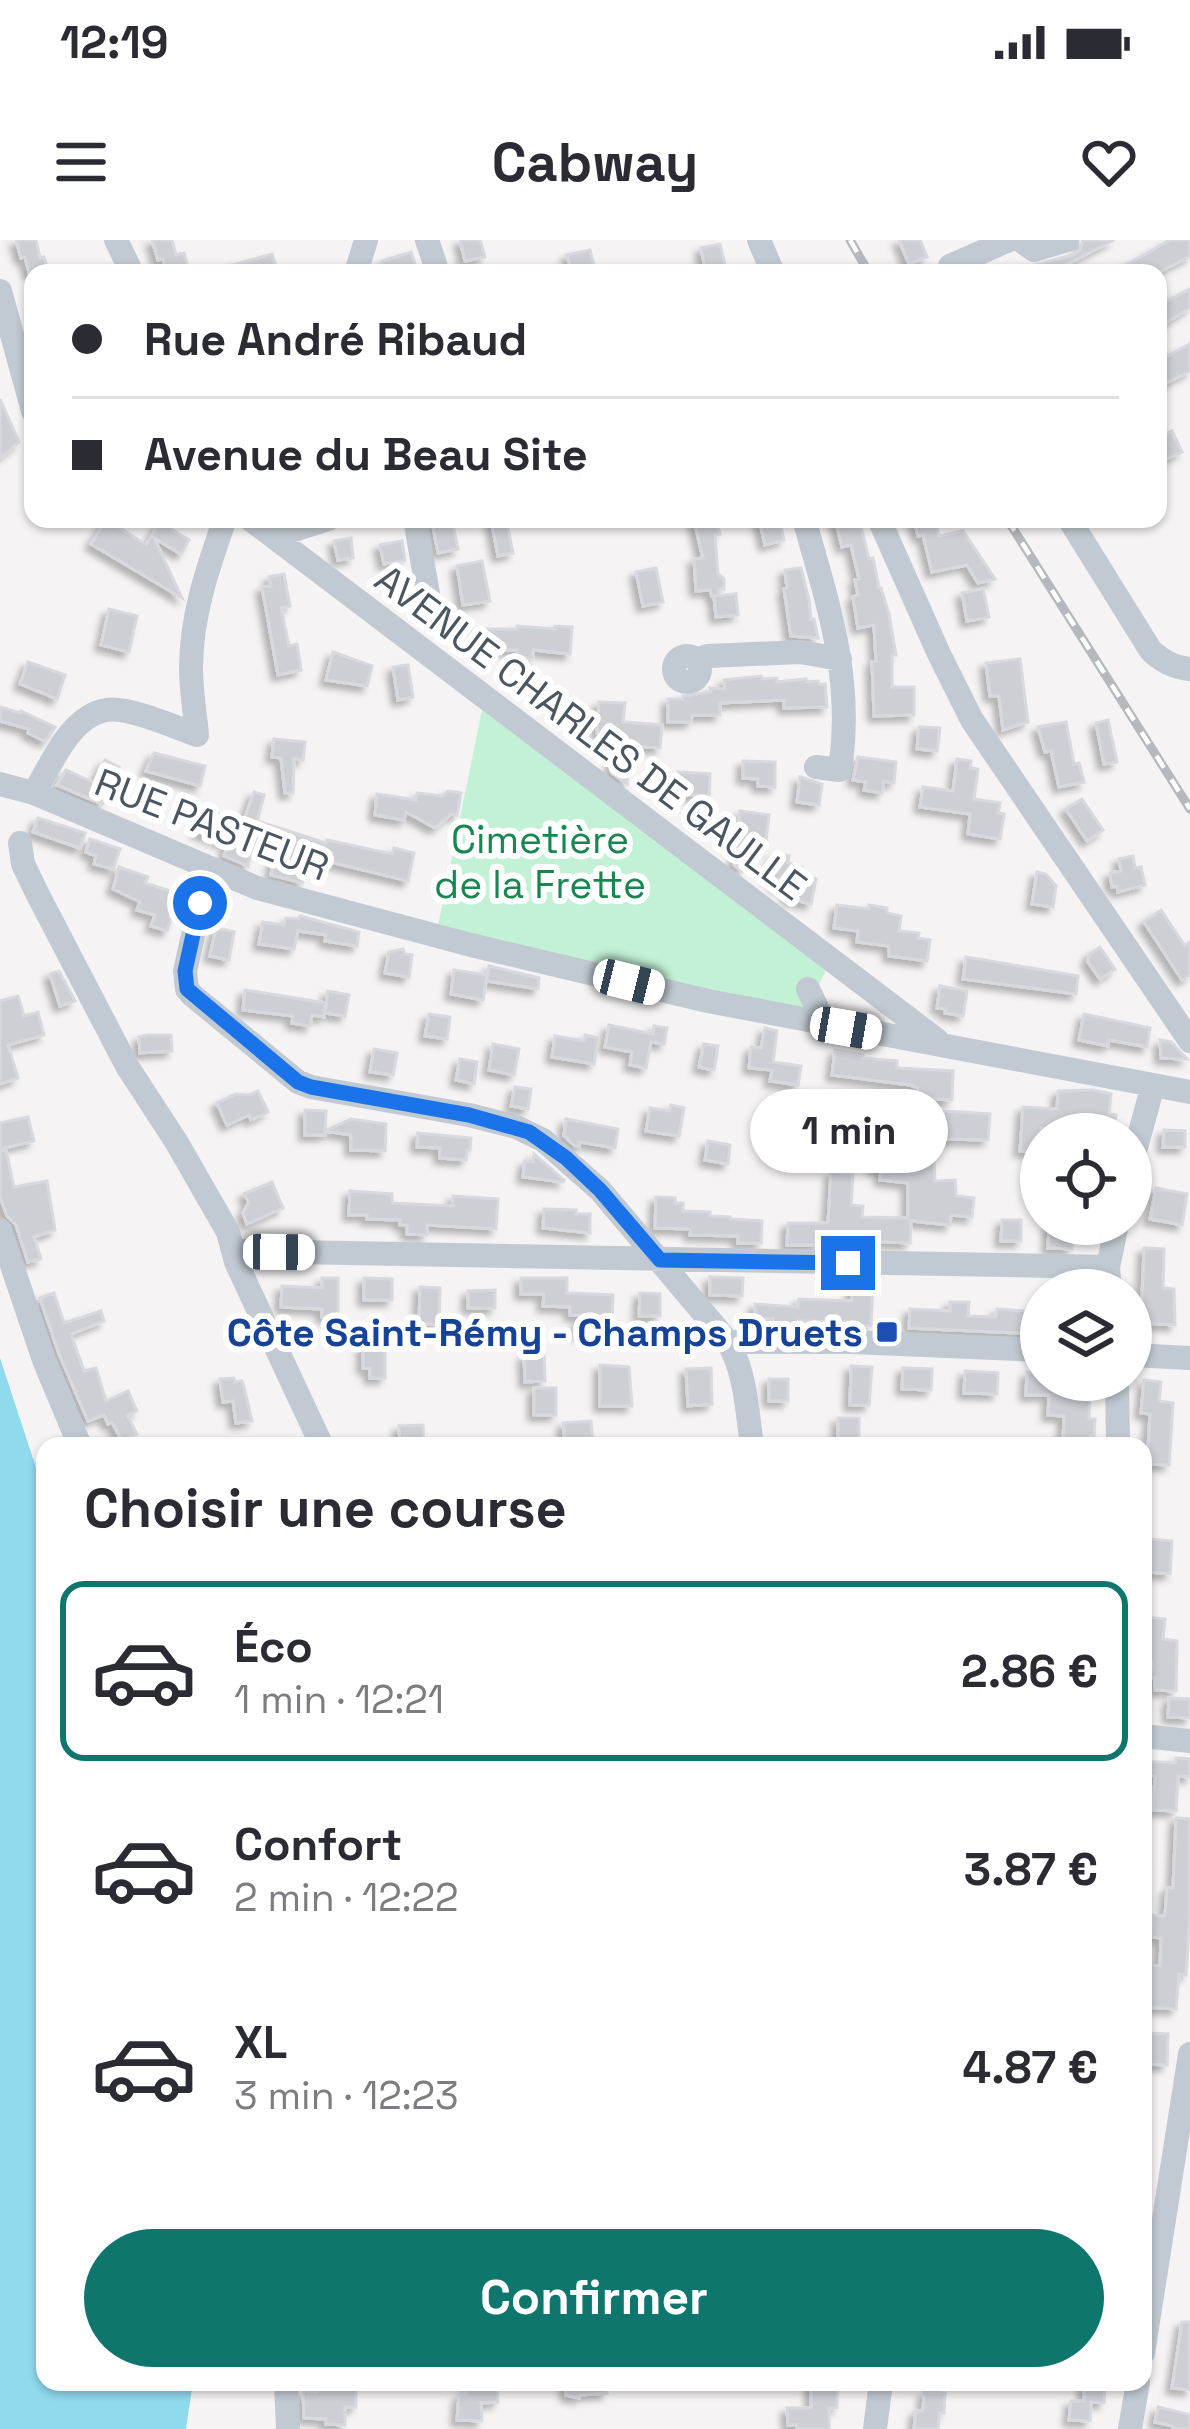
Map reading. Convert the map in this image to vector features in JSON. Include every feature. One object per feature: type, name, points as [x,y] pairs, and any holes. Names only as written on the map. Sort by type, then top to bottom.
[{"type":"street","points":[[961,264],[1009,240]]},
{"type":"street","points":[[1020,240],[1034,250],[1067,240]]},
{"type":"street","points":[[0,291],[24,378]]},
{"type":"street","points":[[34,793],[82,719],[106,710],[122,710],[197,735],[191,667],[199,604],[222,528]]},
{"type":"street","name":"AVENUE CHARLES DE GAULLE","points":[[263,528],[943,1045]]},
{"type":"street","points":[[275,536],[300,528]]},
{"type":"street","points":[[417,528],[431,611]]},
{"type":"street","points":[[806,528],[840,659],[845,710],[840,770],[816,767]]},
{"type":"street","points":[[883,528],[972,720],[1190,1042]]},
{"type":"street","points":[[1075,528],[1151,651],[1177,668],[1190,669]]},
{"type":"street","points":[[696,660],[800,652],[840,659]]},
{"type":"street","name":"RUE PASTEUR","points":[[0,784],[34,793],[257,888],[470,945],[708,1001],[1190,1092]]},
{"type":"street","points":[[20,843],[23,864],[38,896],[127,1066],[228,1232],[236,1262],[318,1437]]},
{"type":"street","points":[[208,868],[185,971],[192,995],[298,1082],[469,1115],[529,1132],[566,1158],[600,1190],[728,1342],[737,1358],[751,1437]]},
{"type":"street","points":[[808,989],[827,1024]]},
{"type":"street","points":[[1145,1113],[1153,1085]]},
{"type":"street","points":[[0,1230],[44,1360],[76,1437]]},
{"type":"street","points":[[235,1251],[761,1262],[1020,1275]]},
{"type":"street","points":[[728,1342],[1020,1349]]},
{"type":"street","points":[[1152,1356],[1190,1358]]},
{"type":"street","points":[[1117,1401],[1118,1437]]},
{"type":"street","points":[[1152,1737],[1190,1741]]},
{"type":"street","points":[[1152,2296],[1190,2054]]},
{"type":"street","points":[[286,2391],[288,2429]]},
{"type":"street","points":[[875,2429],[880,2391]]},
{"type":"street","points":[[1130,2429],[1136,2391]]},
{"type":"green space","name":"Cimetière de la Frette","points":[[482,710],[826,970],[807,1010],[730,998],[438,926]]},
{"type":"water","points":[[0,1358],[36,1468],[36,2391],[192,2391],[186,2429],[0,2429]]},
{"type":"building","points":[[16,240],[36,240],[46,264],[27,264]]},
{"type":"building","points":[[152,240],[172,240],[176,255],[184,253],[187,264],[164,264],[158,260]]},
{"type":"building","points":[[460,240],[480,240],[485,257],[465,261]]},
{"type":"building","points":[[899,240],[920,240],[927,257],[909,264]]},
{"type":"building","points":[[1083,240],[1114,240],[1067,264],[1039,264],[1073,255]]},
{"type":"building","points":[[1170,240],[1190,240],[1190,256],[1167,268],[1167,264],[1128,264]]},
{"type":"building","points":[[720,244],[725,264],[704,264],[701,248]]},
{"type":"building","points":[[590,250],[594,264],[570,264],[567,255]]},
{"type":"building","points":[[411,252],[415,264],[383,264]]},
{"type":"building","points":[[272,254],[275,264],[237,264]]},
{"type":"building","points":[[1190,289],[1190,308],[1167,322],[1167,301]]},
{"type":"building","points":[[1190,344],[1190,371],[1167,382],[1167,356]]},
{"type":"building","points":[[0,399],[19,442],[0,458]]},
{"type":"building","points":[[1172,431],[1182,452],[1167,459],[1167,434]]},
{"type":"building","points":[[101,528],[120,528],[146,545],[156,528],[170,528],[189,540],[181,554],[154,538],[182,598],[91,544]]},
{"type":"building","points":[[433,528],[454,528],[458,549],[438,553]]},
{"type":"building","points":[[493,528],[508,528],[513,553],[498,556]]},
{"type":"building","points":[[696,528],[718,528],[718,574],[724,579],[719,595],[696,591],[694,559],[703,558]]},
{"type":"building","points":[[761,528],[781,528],[784,540],[765,545]]},
{"type":"building","points":[[837,528],[861,528],[889,614],[896,655],[892,655],[892,687],[914,687],[914,715],[874,716],[874,625],[858,628],[853,597],[858,595],[855,580],[859,579],[851,545],[842,547]]},
{"type":"building","points":[[916,528],[937,528],[939,536],[963,531],[995,579],[978,583],[967,565],[932,572],[923,535],[918,536]]},
{"type":"building","points":[[351,538],[353,558],[338,560],[334,541]]},
{"type":"building","points":[[402,541],[405,560],[384,564],[380,545]]},
{"type":"building","points":[[482,561],[490,601],[463,605],[457,566]]},
{"type":"building","points":[[656,568],[663,602],[643,606],[636,572]]},
{"type":"building","points":[[801,568],[818,638],[791,636],[785,570]]},
{"type":"building","points":[[284,574],[290,606],[281,608],[289,646],[297,644],[301,670],[278,675],[262,587],[271,586],[269,577]]},
{"type":"building","points":[[983,589],[989,617],[967,621],[962,593]]},
{"type":"building","points":[[736,594],[738,615],[716,617],[714,596]]},
{"type":"building","points":[[109,609],[137,616],[129,652],[101,645]]},
{"type":"building","points":[[572,627],[570,654],[533,650],[533,658],[516,657],[517,650],[478,650],[478,629]]},
{"type":"building","points":[[333,652],[372,666],[367,686],[326,680]]},
{"type":"building","points":[[1020,659],[1028,722],[1003,730],[999,696],[990,696],[986,663]]},
{"type":"building","points":[[28,662],[65,675],[57,699],[20,684]]},
{"type":"building","points":[[408,665],[413,697],[398,700],[393,667]]},
{"type":"building","points":[[777,678],[777,682],[806,679],[825,684],[827,707],[784,708],[784,700],[720,703],[720,715],[692,715],[691,722],[668,722],[668,699],[725,689],[724,680]]},
{"type":"building","points":[[599,702],[625,703],[623,722],[662,725],[660,748],[629,746],[627,784],[611,772],[614,734],[597,733]]},
{"type":"building","points":[[0,707],[55,727],[45,741],[28,733],[29,729],[0,721]]},
{"type":"building","points":[[1108,720],[1117,762],[1104,764],[1096,723]]},
{"type":"building","points":[[1066,722],[1074,764],[1079,763],[1084,782],[1059,787],[1051,751],[1045,752],[1038,727]]},
{"type":"building","points":[[919,727],[940,728],[937,751],[917,749]]},
{"type":"building","points":[[274,739],[305,742],[303,760],[294,759],[293,793],[285,793],[281,758],[272,757]]},
{"type":"building","points":[[154,753],[205,766],[200,786],[146,771]]},
{"type":"building","points":[[858,757],[896,762],[894,783],[884,781],[882,793],[864,790],[866,782],[853,780]]},
{"type":"building","points":[[957,759],[971,761],[970,768],[978,769],[974,799],[1000,803],[998,813],[1004,814],[1000,839],[968,834],[970,814],[920,807],[923,787],[953,791]]},
{"type":"building","points":[[105,760],[119,767],[102,804],[57,785],[66,770],[94,783]]},
{"type":"building","points":[[743,761],[775,762],[775,787],[758,786],[758,779],[743,778]]},
{"type":"building","points":[[678,772],[710,774],[709,796],[677,794]]},
{"type":"building","points":[[800,777],[822,784],[819,805],[797,802]]},
{"type":"building","points":[[448,791],[461,793],[457,815],[451,814],[435,828],[406,812],[404,820],[375,815],[377,794],[416,800],[417,793],[442,796]]},
{"type":"building","points":[[254,792],[264,795],[257,821],[326,843],[414,853],[408,881],[310,857],[302,883],[271,875],[275,852],[252,848],[248,866],[224,856],[228,844],[196,831],[205,808],[243,823]]},
{"type":"building","points":[[1082,799],[1103,830],[1087,841],[1066,809]]},
{"type":"building","points":[[740,811],[769,815],[765,849],[750,843],[742,871],[734,865]]},
{"type":"building","points":[[38,818],[85,833],[80,848],[33,832]]},
{"type":"building","points":[[90,839],[120,849],[113,869],[94,864],[96,856],[86,852]]},
{"type":"building","points":[[773,855],[789,856],[788,863],[816,879],[811,904],[787,898],[788,890],[775,885],[775,878],[770,877]]},
{"type":"building","points":[[1133,856],[1145,885],[1118,892],[1110,873],[1121,871],[1119,859]]},
{"type":"building","points":[[119,867],[148,877],[145,883],[179,894],[167,931],[151,926],[155,915],[137,910],[140,902],[113,889]]},
{"type":"building","points":[[1037,872],[1046,874],[1056,886],[1053,907],[1032,904]]},
{"type":"building","points":[[837,905],[887,908],[887,913],[901,916],[899,931],[919,933],[918,938],[930,940],[927,961],[889,956],[889,946],[857,942],[858,931],[834,928]]},
{"type":"building","points":[[1161,910],[1185,946],[1190,942],[1190,975],[1182,980],[1144,922]]},
{"type":"building","points":[[300,916],[359,932],[357,946],[298,931],[294,949],[259,944],[263,922],[284,925],[286,918]]},
{"type":"building","points":[[216,928],[234,932],[229,960],[210,956]]},
{"type":"building","points":[[1100,947],[1115,969],[1100,979],[1088,962]]},
{"type":"building","points":[[403,949],[412,955],[409,977],[385,973],[389,952]]},
{"type":"building","points":[[966,957],[1078,976],[1076,994],[963,979]]},
{"type":"building","points":[[489,966],[539,978],[538,989],[487,981]]},
{"type":"building","points":[[454,970],[487,975],[483,1000],[451,994]]},
{"type":"building","points":[[59,971],[75,1001],[60,1006],[50,974]]},
{"type":"building","points":[[940,986],[967,991],[963,1016],[937,1008]]},
{"type":"building","points":[[245,990],[326,1003],[324,1017],[312,1015],[310,1026],[292,1023],[293,1016],[243,1010]]},
{"type":"building","points":[[328,991],[349,995],[345,1016],[325,1013]]},
{"type":"building","points":[[18,996],[24,1016],[38,1012],[44,1035],[8,1045],[18,1078],[0,1084],[0,1001]]},
{"type":"building","points":[[429,1014],[450,1017],[447,1039],[425,1036]]},
{"type":"building","points":[[1084,1014],[1150,1028],[1147,1047],[1079,1040]]},
{"type":"building","points":[[609,1025],[653,1034],[654,1026],[667,1028],[664,1044],[651,1042],[646,1068],[630,1065],[632,1052],[605,1047]]},
{"type":"building","points":[[765,1028],[777,1031],[773,1062],[801,1066],[798,1085],[770,1081],[772,1070],[749,1068],[751,1047],[761,1048]]},
{"type":"building","points":[[171,1035],[172,1051],[140,1053],[139,1037]]},
{"type":"building","points":[[585,1035],[598,1038],[594,1064],[552,1057],[555,1036],[585,1041]]},
{"type":"building","points":[[1160,1040],[1171,1042],[1187,1059],[1161,1058]]},
{"type":"building","points":[[493,1044],[519,1049],[514,1075],[489,1070]]},
{"type":"building","points":[[704,1044],[718,1046],[714,1070],[699,1067]]},
{"type":"building","points":[[374,1049],[397,1053],[393,1075],[370,1072]]},
{"type":"building","points":[[835,1050],[897,1061],[897,1068],[953,1071],[952,1100],[917,1098],[918,1088],[910,1085],[832,1075]]},
{"type":"building","points":[[460,1059],[477,1062],[474,1084],[456,1080]]},
{"type":"building","points":[[515,1087],[531,1089],[528,1109],[511,1106]]},
{"type":"building","points":[[258,1091],[268,1112],[227,1125],[217,1103]]},
{"type":"building","points":[[1058,1091],[1111,1094],[1109,1113],[1023,1113],[1023,1107],[1057,1109]]},
{"type":"building","points":[[835,1101],[857,1104],[855,1130],[832,1128]]},
{"type":"building","points":[[671,1105],[684,1108],[679,1136],[646,1131],[650,1108],[670,1111]]},
{"type":"building","points":[[305,1110],[326,1111],[325,1135],[305,1135]]},
{"type":"building","points":[[944,1111],[990,1114],[988,1140],[943,1139]]},
{"type":"building","points":[[28,1117],[34,1141],[0,1149],[0,1123]]},
{"type":"building","points":[[351,1119],[386,1124],[385,1151],[351,1150],[351,1135],[325,1131]]},
{"type":"building","points":[[566,1119],[618,1129],[615,1148],[580,1142],[575,1146],[564,1136]]},
{"type":"building","points":[[1164,1130],[1185,1131],[1185,1147],[1163,1147]]},
{"type":"building","points":[[418,1133],[471,1138],[466,1160],[440,1158],[440,1148],[417,1147]]},
{"type":"building","points":[[708,1141],[730,1145],[728,1164],[705,1160]]},
{"type":"building","points":[[875,1145],[892,1146],[890,1162],[934,1161],[935,1181],[955,1180],[956,1196],[974,1198],[972,1217],[951,1215],[950,1225],[911,1221],[910,1243],[787,1245],[788,1223],[828,1223],[831,1172],[853,1174],[851,1205],[863,1206],[862,1217],[908,1218],[908,1183],[880,1180],[881,1168],[873,1168]]},
{"type":"building","points":[[6,1150],[14,1187],[47,1181],[55,1230],[34,1237],[41,1259],[28,1262],[16,1225],[0,1197],[0,1151]]},
{"type":"building","points":[[534,1154],[563,1182],[523,1177],[525,1161],[533,1162]]},
{"type":"building","points":[[272,1182],[283,1208],[247,1224],[243,1213],[249,1202],[244,1194]]},
{"type":"building","points":[[1156,1188],[1187,1194],[1182,1225],[1152,1219]]},
{"type":"building","points":[[350,1191],[392,1194],[392,1203],[453,1206],[453,1196],[498,1199],[496,1229],[427,1225],[427,1235],[407,1234],[407,1225],[400,1225],[400,1220],[349,1215]]},
{"type":"building","points":[[656,1197],[675,1198],[675,1203],[683,1203],[683,1211],[762,1221],[761,1243],[738,1243],[738,1236],[690,1235],[691,1229],[655,1228]]},
{"type":"building","points":[[544,1209],[590,1214],[590,1233],[543,1228]]},
{"type":"building","points":[[1002,1220],[1020,1220],[1020,1241],[1001,1241]]},
{"type":"building","points":[[1144,1248],[1164,1249],[1163,1288],[1174,1289],[1175,1325],[1152,1324],[1152,1269],[1143,1269]]},
{"type":"building","points":[[710,1277],[743,1278],[742,1296],[710,1295]]},
{"type":"building","points":[[322,1278],[338,1278],[338,1317],[322,1317],[322,1309],[281,1307],[282,1286],[322,1288]]},
{"type":"building","points":[[364,1278],[392,1279],[392,1300],[364,1300]]},
{"type":"building","points":[[521,1278],[567,1278],[567,1293],[613,1295],[612,1322],[618,1322],[618,1335],[578,1334],[580,1315],[570,1315],[570,1307],[543,1306],[544,1294],[521,1294]]},
{"type":"building","points":[[852,1279],[873,1279],[871,1326],[772,1324],[773,1319],[755,1318],[755,1304],[798,1307],[799,1299],[852,1301]]},
{"type":"building","points":[[420,1287],[440,1288],[439,1324],[419,1324]]},
{"type":"building","points":[[495,1290],[495,1308],[468,1308],[468,1291]]},
{"type":"building","points":[[54,1293],[64,1323],[101,1311],[104,1321],[71,1334],[84,1371],[96,1368],[106,1401],[128,1391],[137,1411],[127,1415],[137,1434],[120,1437],[104,1415],[88,1421],[40,1298]]},
{"type":"building","points":[[640,1293],[660,1294],[660,1316],[639,1316]]},
{"type":"building","points":[[950,1302],[969,1302],[968,1316],[996,1317],[997,1309],[1020,1311],[1020,1333],[909,1328],[910,1309],[950,1311]]},
{"type":"building","points":[[363,1337],[385,1337],[385,1378],[370,1378],[370,1368],[363,1368]]},
{"type":"building","points":[[524,1355],[544,1355],[545,1381],[525,1382]]},
{"type":"building","points":[[600,1365],[629,1367],[632,1406],[600,1406]]},
{"type":"building","points":[[851,1366],[872,1367],[869,1405],[850,1405]]},
{"type":"building","points":[[711,1368],[712,1404],[688,1406],[686,1369]]},
{"type":"building","points":[[903,1368],[932,1369],[931,1390],[902,1389]]},
{"type":"building","points":[[965,1371],[998,1373],[997,1394],[964,1393]]},
{"type":"building","points":[[220,1379],[242,1381],[252,1421],[236,1423],[233,1401],[223,1402]]},
{"type":"building","points":[[769,1379],[788,1379],[788,1401],[769,1401]]},
{"type":"building","points":[[1152,1381],[1161,1382],[1159,1401],[1173,1403],[1169,1465],[1152,1464],[1150,1414],[1141,1413],[1142,1401],[1152,1401]]},
{"type":"building","points":[[534,1388],[556,1388],[556,1415],[534,1415]]},
{"type":"building","points":[[1049,1401],[1089,1401],[1094,1436],[1063,1437],[1064,1416],[1048,1415]]},
{"type":"building","points":[[838,1418],[859,1418],[859,1437],[838,1437]]},
{"type":"building","points":[[591,1421],[592,1437],[564,1437],[563,1423]]},
{"type":"building","points":[[423,1425],[424,1437],[400,1437],[399,1426]]},
{"type":"building","points":[[1152,1539],[1172,1541],[1170,1574],[1152,1572]]},
{"type":"building","points":[[1152,1618],[1165,1619],[1163,1639],[1177,1641],[1176,1691],[1155,1690]]},
{"type":"building","points":[[1169,1698],[1190,1699],[1190,1718],[1168,1717]]},
{"type":"building","points":[[1176,1758],[1190,1759],[1190,1777],[1178,1776],[1176,1811],[1153,1810],[1152,1762],[1175,1763]]},
{"type":"building","points":[[1176,1818],[1190,1819],[1186,1975],[1179,1974],[1176,2009],[1152,2008],[1152,1966],[1160,1966],[1161,1938],[1152,1937],[1153,1915],[1165,1916],[1167,1888],[1173,1888]]},
{"type":"building","points":[[1152,2033],[1168,2034],[1167,2065],[1152,2064]]},
{"type":"building","points":[[1182,2322],[1190,2322],[1190,2390],[1172,2388]]},
{"type":"building","points":[[303,2391],[356,2391],[356,2407],[345,2407],[345,2425],[304,2418]]},
{"type":"building","points":[[497,2391],[498,2402],[481,2403],[482,2421],[457,2420],[459,2395]]},
{"type":"building","points":[[566,2391],[607,2393],[579,2398]]},
{"type":"building","points":[[811,2391],[837,2391],[837,2408],[829,2408],[829,2429],[788,2425],[787,2408],[811,2408]]},
{"type":"building","points":[[1084,2391],[1105,2391],[1104,2403],[1091,2402],[1090,2421],[1069,2420],[1071,2401],[1084,2401]]},
{"type":"building","points":[[924,2392],[945,2393],[938,2429],[914,2429],[916,2411],[923,2411]]},
{"type":"building","points":[[1158,2407],[1190,2415],[1190,2429],[1155,2422]]},
{"type":"railway","points":[[850,240],[864,264]]},
{"type":"railway","points":[[1013,528],[1190,809]]},
{"type":"place","name":"Côte Saint-Rémy - Champs Druets","points":[[887,1332]]},
{"type":"route","points":[[200,903],[185,971],[187,989],[298,1082],[469,1115],[529,1132],[600,1190],[660,1260],[848,1263]]}]
